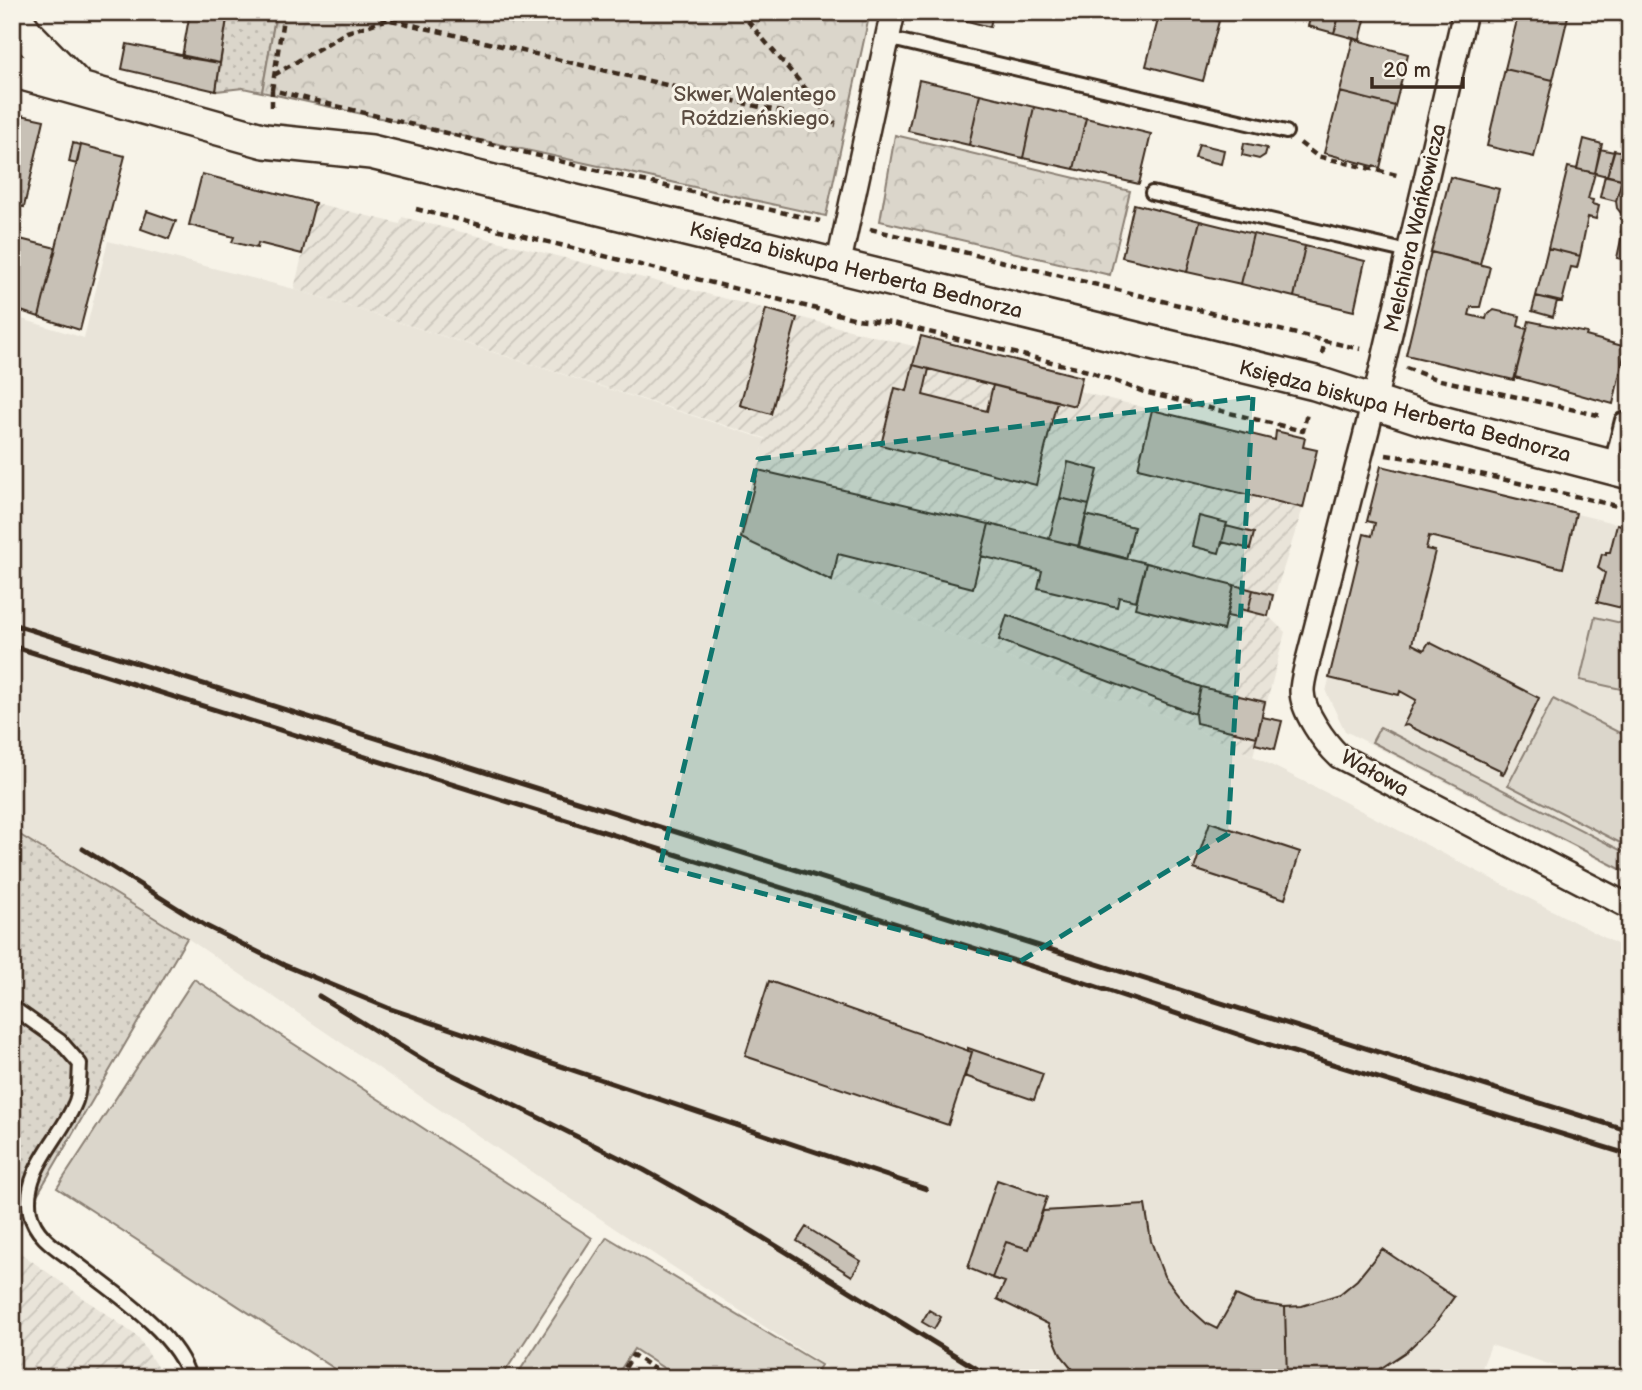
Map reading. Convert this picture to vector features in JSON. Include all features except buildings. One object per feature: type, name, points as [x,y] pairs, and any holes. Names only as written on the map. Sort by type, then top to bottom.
[{"type":"street","points":[[838,266],[893,12]]},
{"type":"street","name":"Melchiora Wańkowicza","points":[[1374,402],[1465,12]]},
{"type":"street","name":"Księdza biskupa Herberta Bednorza","points":[[12,14],[27,35],[78,87]]},
{"type":"street","name":"Księdza biskupa Herberta Bednorza","points":[[12,70],[265,141],[371,152],[1315,383],[1426,419],[1620,470]]},
{"type":"street","name":"Wałowa","points":[[1374,402],[1306,668],[1303,701],[1327,744],[1339,756],[1630,907]]},
{"type":"lane","points":[[887,38],[1286,132]]},
{"type":"lane","points":[[1152,193],[1409,252]]},
{"type":"lane","points":[[1620,470],[1622,420]]},
{"type":"lane","points":[[12,1007],[60,1041],[80,1064],[77,1099],[61,1132],[39,1163],[31,1189],[30,1213],[42,1237],[142,1315],[175,1348],[186,1364],[190,1378]]},
{"type":"path","points":[[272,107],[272,90],[284,12]]},
{"type":"path","points":[[274,75],[347,32],[411,12]]},
{"type":"path","points":[[740,12],[836,125]]},
{"type":"path","points":[[391,20],[844,126]]},
{"type":"path","points":[[272,90],[604,172],[912,239],[1361,349],[1368,358],[1436,379],[1622,420]]},
{"type":"path","points":[[1286,132],[1317,156],[1404,176]]},
{"type":"path","points":[[416,209],[857,319],[892,323],[1088,371],[1144,392],[1303,431],[1307,413]]},
{"type":"path","points":[[1319,363],[1325,341]]},
{"type":"path","points":[[1361,349],[1363,342]]},
{"type":"path","points":[[1360,450],[1416,459],[1630,509]]},
{"type":"path","points":[[619,1378],[634,1355],[668,1378]]},
{"type":"highlighted area","points":[[1253,397],[1228,834],[1019,962],[660,866],[758,459]]},
{"type":"shaded area","points":[[315,203],[400,224],[402,217],[917,347],[921,336],[1082,377],[1079,391],[1093,395],[1274,439],[1276,431],[1305,438],[1303,447],[1317,450],[1303,508],[1268,616],[1285,632],[1253,756],[1129,699],[1117,701],[916,621],[741,538],[765,438],[294,289]],"holes":[[[1134,527],[1126,559],[1079,547]]]},
{"type":"shaded area","points":[[108,241],[294,289],[765,439],[742,538],[916,621],[1117,701],[1129,699],[1253,756],[1630,951],[1630,1378],[1591,1378],[1491,1345],[1478,1378],[843,1378],[617,1230],[187,938],[12,830],[12,316],[84,338]]},
{"type":"shaded area","points":[[1381,466],[1630,527],[1630,876],[1345,731],[1326,692],[1364,534],[1372,536],[1375,524],[1367,521]]},
{"type":"shaded area","points":[[12,1247],[138,1337],[164,1378],[12,1378]]},
{"type":"green space","points":[[228,12],[276,12],[262,92],[243,88],[216,91]]},
{"type":"green space","name":"Skwer Walentego Roździeńskiego","points":[[276,12],[870,12],[826,216],[262,92]]},
{"type":"green space","points":[[895,135],[1130,191],[1110,275],[880,221]]},
{"type":"green space","points":[[1595,617],[1630,625],[1630,691],[1580,680]]},
{"type":"green space","points":[[1553,699],[1630,738],[1630,848],[1508,785]]},
{"type":"green space","points":[[1380,727],[1630,855],[1630,874],[1372,742]]},
{"type":"green space","points":[[12,830],[187,938],[12,1238]]},
{"type":"green space","points":[[194,979],[592,1238],[501,1378],[349,1378],[57,1188]]},
{"type":"green space","points":[[607,1237],[821,1365],[813,1378],[679,1378],[634,1349],[615,1378],[522,1378],[517,1375]]},
{"type":"railway","points":[[12,624],[1630,1131]]},
{"type":"railway","points":[[12,646],[1082,982],[1267,1044],[1630,1155]]},
{"type":"railway","points":[[83,849],[206,926],[284,965],[388,1008],[926,1189]]},
{"type":"railway","points":[[319,996],[425,1061],[644,1170],[747,1228],[992,1378]]}]
